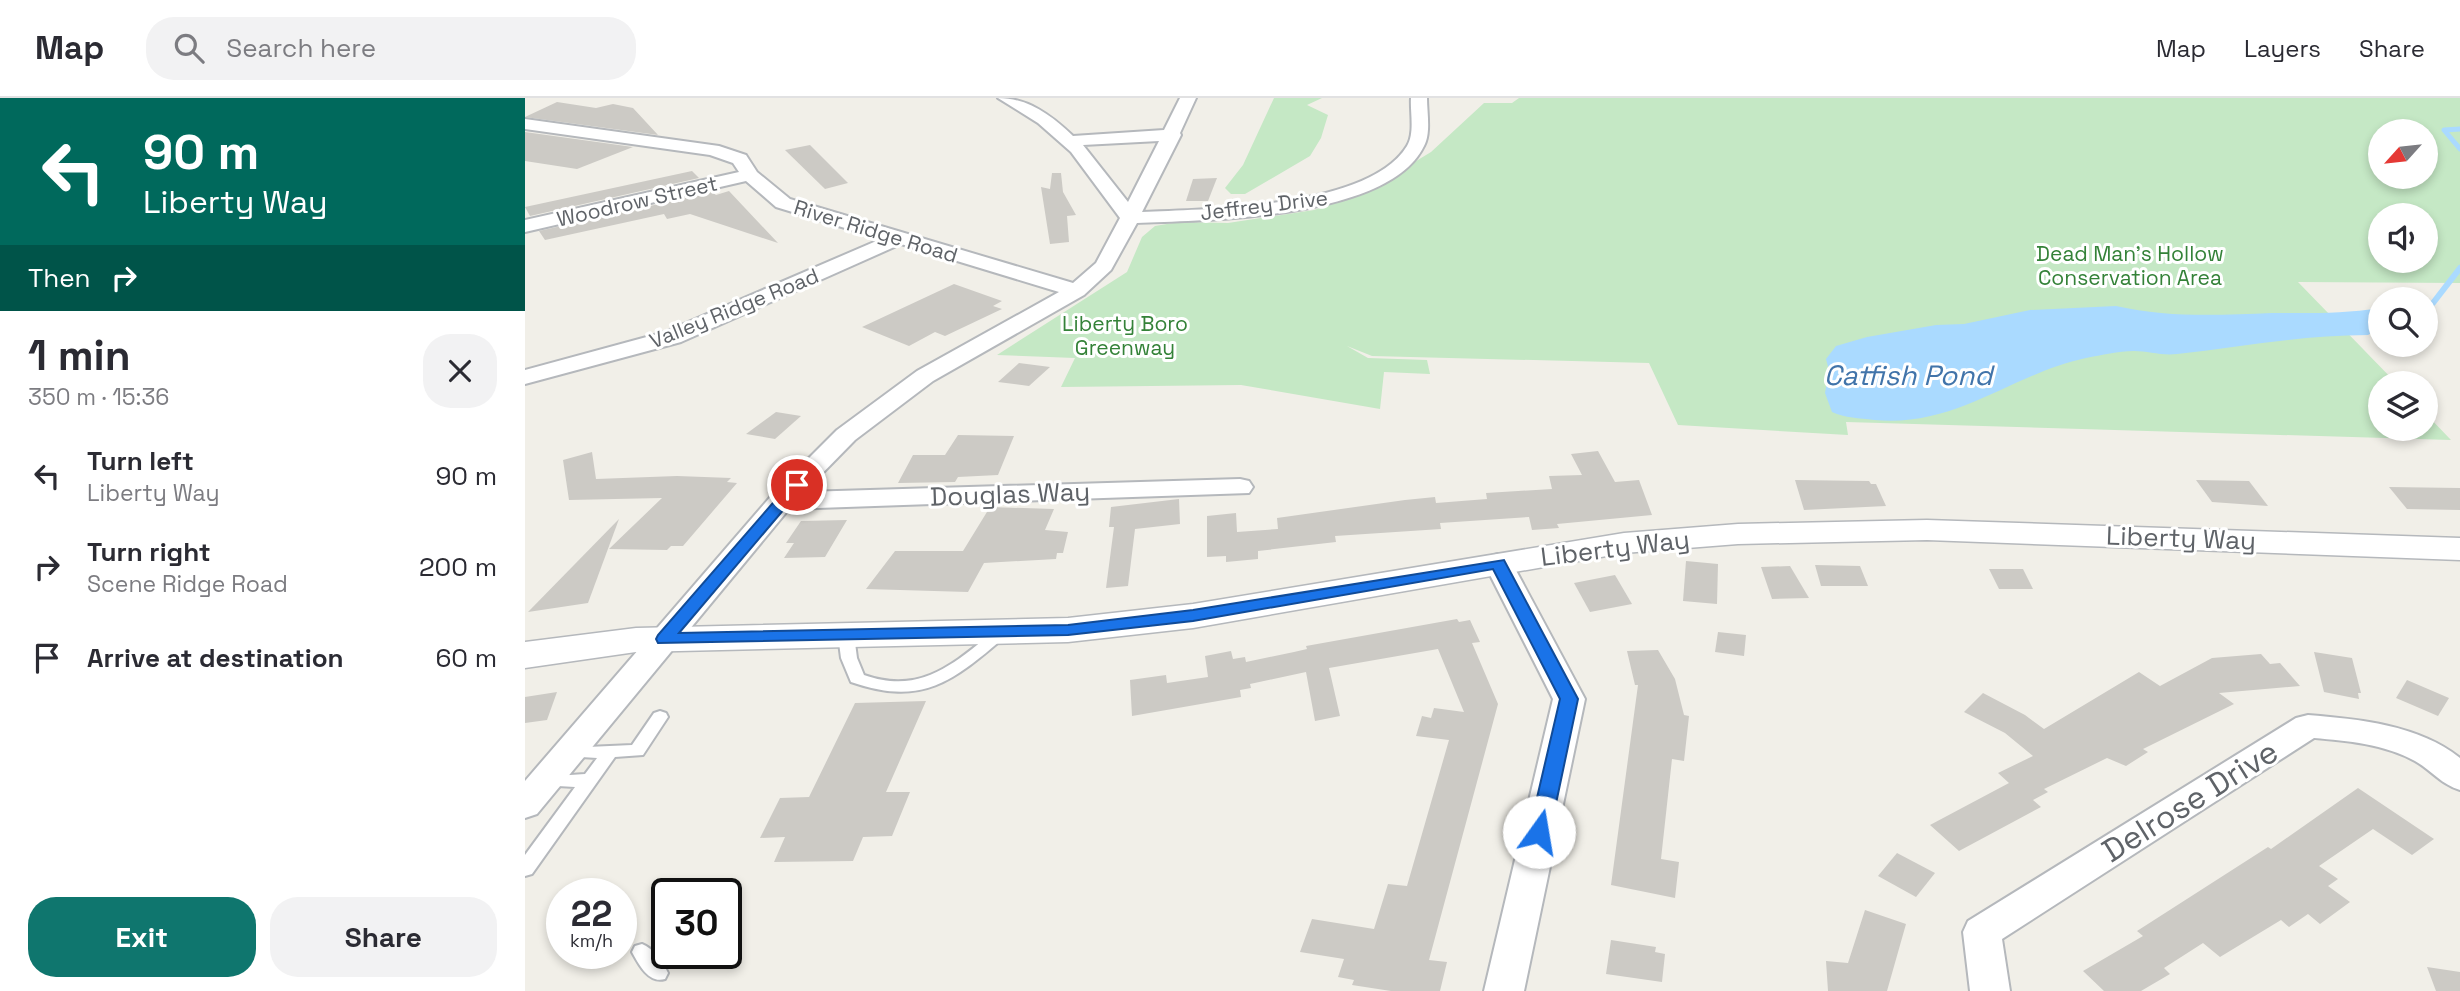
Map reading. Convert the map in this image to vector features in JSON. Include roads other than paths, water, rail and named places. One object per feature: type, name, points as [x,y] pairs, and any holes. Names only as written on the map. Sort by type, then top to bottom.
[{"type":"street","points":[[1006,98],[1071,141],[1103,177],[1130,218]]},
{"type":"street","points":[[543,778],[781,501],[846,435],[925,376],[1077,291],[1104,266],[1173,135],[1188,98]]},
{"type":"street","name":"Jeffrey Drive","points":[[1130,218],[1241,211],[1307,203],[1364,187],[1402,167],[1417,144],[1419,98]]},
{"type":"street","name":"River Ridge Road","points":[[525,124],[713,150],[740,159],[750,175],[783,203],[1077,291]]},
{"type":"street","points":[[1071,141],[1173,135]]},
{"type":"street","name":"Woodrow Street","points":[[525,226],[750,175]]},
{"type":"street","name":"Valley Ridge Road","points":[[525,377],[673,337],[899,238]]},
{"type":"street","name":"Douglas Way","points":[[781,501],[1240,487]]},
{"type":"street","name":"Liberty Way","points":[[525,655],[665,639],[1068,630],[1193,616],[1624,543],[1816,531],[2030,533],[2460,549]]},
{"type":"street","points":[[1498,564],[1569,699],[1504,991]]},
{"type":"street","name":"Delrose Drive","points":[[1990,991],[1982,932],[2308,726],[2356,729],[2402,742],[2434,758],[2460,778]]},
{"type":"lane","points":[[846,635],[849,658],[857,678],[879,688],[911,688],[944,678],[1001,633]]},
{"type":"lane","points":[[543,778],[610,752],[637,751],[660,717]]},
{"type":"lane","points":[[528,861],[610,752]]},
{"type":"lane","points":[[543,778],[589,780]]},
{"type":"lane","points":[[642,952],[658,974]]},
{"type":"water","name":"Catfish Pond","points":[[2116,306],[2194,315],[2326,313],[2368,309],[2368,335],[2295,339],[2177,354],[2134,351],[2104,354],[2059,366],[1932,416],[1874,420],[1852,418],[1832,412],[1825,393],[1829,370],[1826,359],[1836,346],[1867,337],[1936,325],[1964,324],[2030,310]]},
{"type":"waterway","points":[[2460,129],[2444,130],[2460,149]]},
{"type":"waterway","points":[[2438,297],[2460,268]]},
{"type":"park label","name":"Dead Man's Hollow Conservation Area","points":[[2130,265]]},
{"type":"park label","name":"Liberty Boro Greenway","points":[[1125,335]]}]
